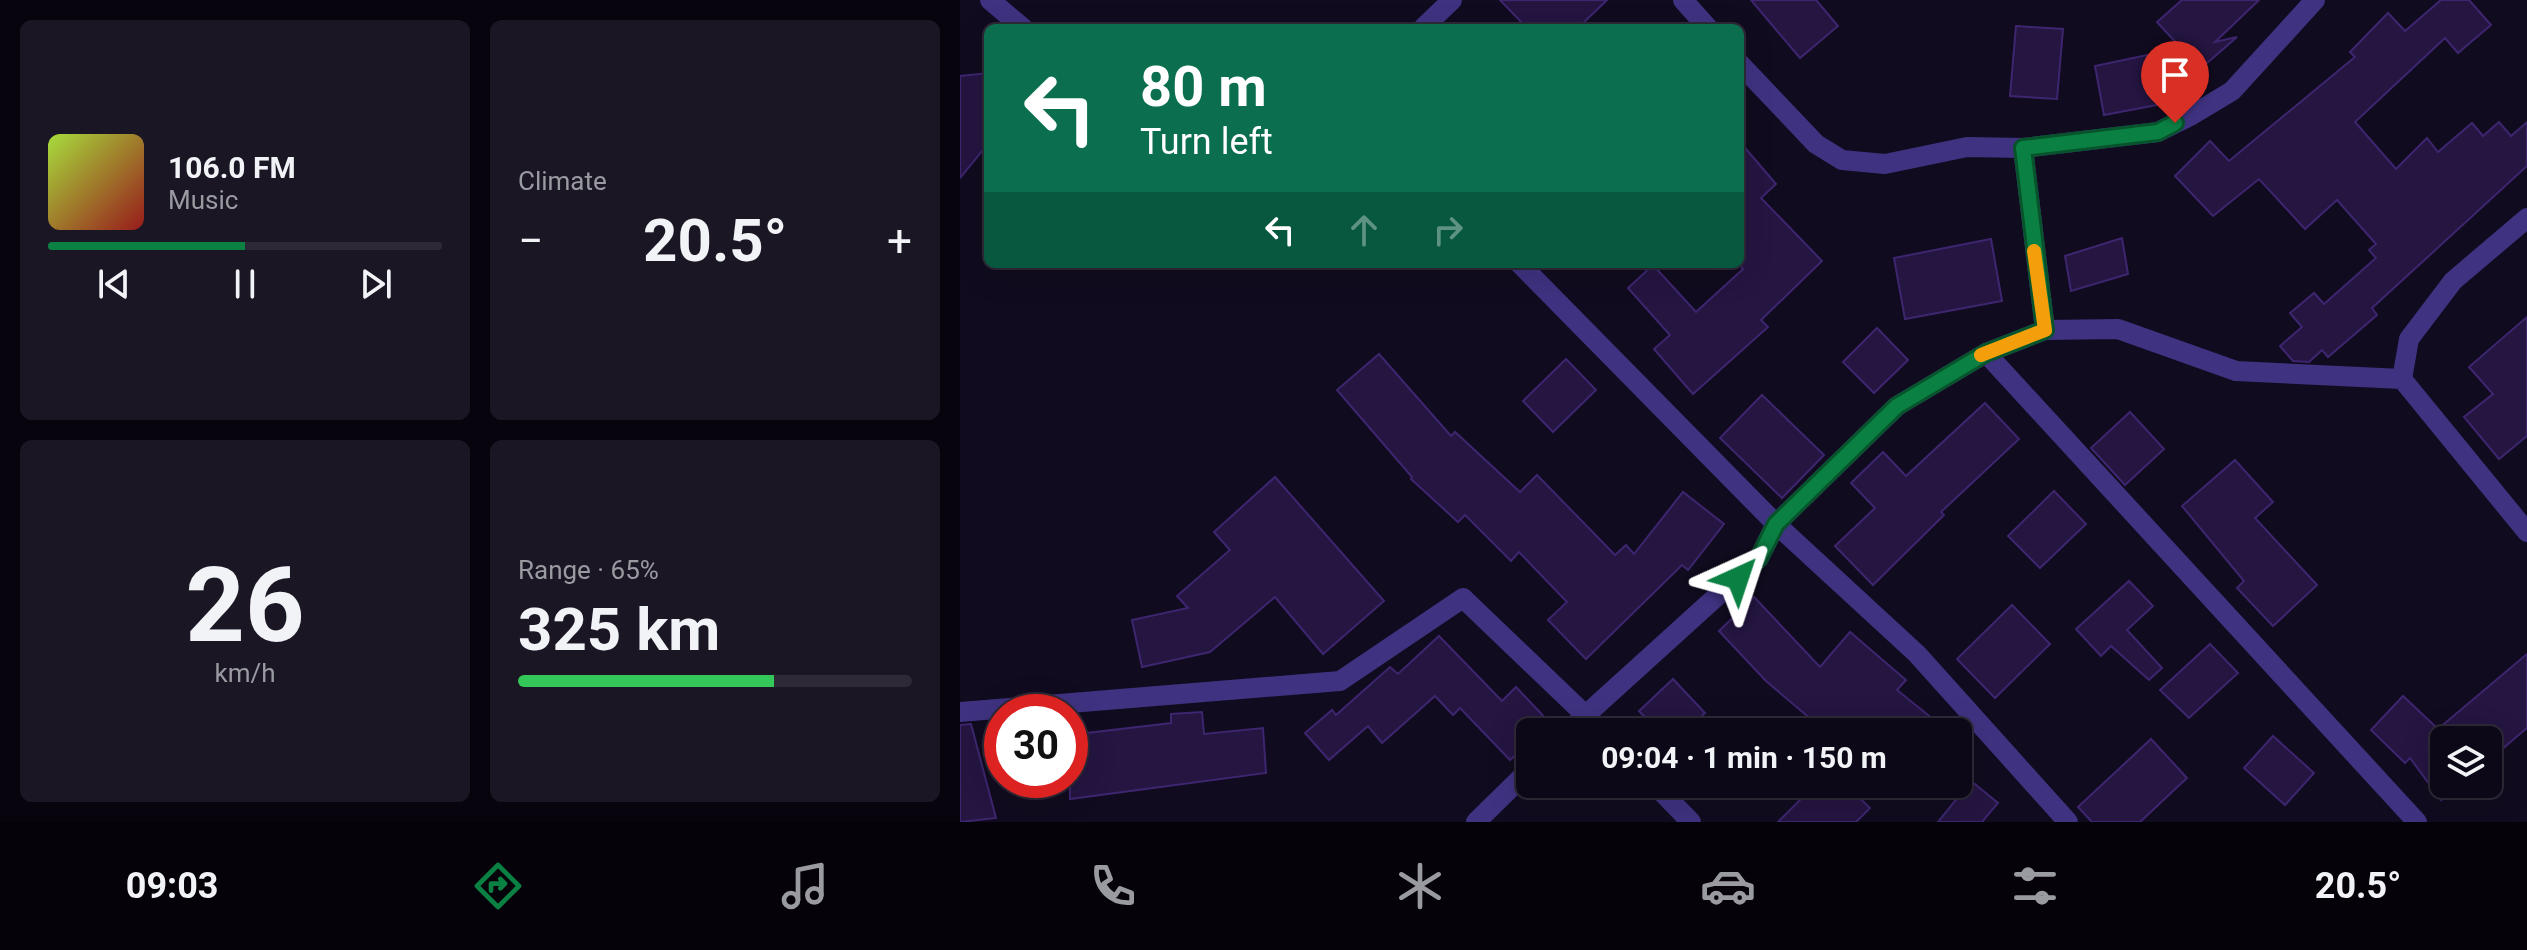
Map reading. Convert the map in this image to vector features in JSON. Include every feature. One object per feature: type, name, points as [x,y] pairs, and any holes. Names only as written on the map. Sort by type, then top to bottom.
[{"type":"street","points":[[990,0],[1018,24]]},
{"type":"street","points":[[1427,24],[1452,0]]},
{"type":"street","points":[[1683,0],[1704,24]]},
{"type":"street","points":[[1744,68],[1816,144],[1842,160],[1885,164],[1967,147],[2023,148],[2158,132],[2232,91],[2315,0]]},
{"type":"street","points":[[2023,148],[2045,330]]},
{"type":"street","points":[[2402,379],[2409,339],[2453,281],[2527,218]]},
{"type":"street","points":[[1524,268],[1776,524],[1917,654],[2068,822]]},
{"type":"street","points":[[1582,718],[1759,558],[1776,524],[1897,406],[1986,353],[2045,330],[2118,329],[2236,371],[2402,379],[2527,532]]},
{"type":"street","points":[[1986,353],[2417,822]]},
{"type":"street","points":[[960,712],[1340,681],[1463,598],[1590,718]]},
{"type":"street","points":[[1476,822],[1516,783]]},
{"type":"street","points":[[1668,798],[1691,822]]},
{"type":"building","points":[[1500,0],[1607,0],[1582,24],[1523,24]]},
{"type":"building","points":[[1751,0],[1816,0],[1838,26],[1800,58]]},
{"type":"building","points":[[2182,0],[2259,0],[2215,42],[2237,37],[2176,90],[2178,101],[2104,115],[2095,66],[2181,48],[2157,22]]},
{"type":"building","points":[[2441,0],[2469,0],[2491,25],[2458,53],[2445,38],[2355,122],[2396,169],[2427,138],[2438,152],[2472,123],[2483,136],[2499,122],[2511,136],[2527,122],[2527,166],[2372,308],[2377,315],[2328,357],[2322,350],[2309,362],[2293,361],[2280,346],[2302,327],[2290,313],[2314,293],[2324,304],[2376,258],[2369,250],[2376,244],[2337,200],[2305,229],[2259,179],[2213,216],[2175,176],[2210,141],[2229,161],[2355,57],[2350,52],[2388,13],[2405,31]]},
{"type":"building","points":[[2016,26],[2063,29],[2057,99],[2010,96]]},
{"type":"building","points":[[984,73],[984,149],[960,178],[960,76]]},
{"type":"building","points":[[1744,147],[1776,184],[1761,198],[1822,261],[1761,320],[1768,327],[1693,394],[1654,349],[1670,335],[1628,288],[1650,268],[1656,268],[1696,312],[1743,269]]},
{"type":"building","points":[[2122,238],[2128,274],[2071,291],[2065,256]]},
{"type":"building","points":[[1991,239],[2002,301],[1905,319],[1894,258]]},
{"type":"building","points":[[2527,317],[2527,436],[2499,459],[2464,417],[2493,394],[2469,367]]},
{"type":"building","points":[[1877,328],[1908,360],[1874,393],[1843,362]]},
{"type":"building","points":[[1379,354],[1451,436],[1455,432],[1520,492],[1537,475],[1615,555],[1626,545],[1634,554],[1683,492],[1724,524],[1688,570],[1682,565],[1586,659],[1548,620],[1567,602],[1519,552],[1511,561],[1465,515],[1458,522],[1411,479],[1337,390]]},
{"type":"building","points":[[1566,359],[1596,390],[1553,432],[1523,401]]},
{"type":"building","points":[[1762,395],[1824,455],[1782,498],[1720,438]]},
{"type":"building","points":[[1985,403],[2019,439],[1941,512],[1944,515],[1873,585],[1835,546],[1875,508],[1851,483],[1883,452],[1906,476]]},
{"type":"building","points":[[2130,412],[2164,449],[2125,485],[2091,448]]},
{"type":"building","points":[[2235,460],[2273,502],[2255,518],[2317,585],[2273,626],[2237,588],[2244,581],[2182,506]]},
{"type":"building","points":[[1275,477],[1384,601],[1323,654],[1275,597],[1210,652],[1142,667],[1132,620],[1188,608],[1177,596],[1230,550],[1214,532]]},
{"type":"building","points":[[2054,491],[2086,524],[2040,568],[2008,536]]},
{"type":"building","points":[[2129,581],[2153,606],[2127,630],[2162,668],[2149,680],[2111,646],[2101,656],[2076,629]]},
{"type":"building","points":[[1754,597],[1820,667],[1850,632],[1906,680],[1897,690],[1932,718],[1810,718],[1766,681],[1719,631]]},
{"type":"building","points":[[2012,605],[2050,644],[1995,698],[1957,659]]},
{"type":"building","points":[[1439,636],[1502,701],[1516,687],[1545,718],[1516,718],[1516,755],[1510,760],[1460,708],[1453,715],[1435,696],[1382,743],[1368,726],[1329,760],[1305,733],[1332,710],[1336,715],[1390,667],[1398,674]]},
{"type":"building","points":[[2210,644],[2238,673],[2189,718],[2160,690]]},
{"type":"building","points":[[2527,654],[2527,728],[2502,749],[2502,726],[2442,726]]},
{"type":"building","points":[[1673,679],[1705,713],[1700,718],[1646,718],[1639,711]]},
{"type":"building","points":[[2403,696],[2435,726],[2430,726],[2430,785],[2410,758],[2405,763],[2371,730]]},
{"type":"building","points":[[1202,712],[1204,734],[1263,728],[1266,773],[1088,797],[1088,733],[1171,723],[1171,714]]},
{"type":"building","points":[[971,724],[984,773],[984,798],[991,798],[996,818],[960,822],[960,725]]},
{"type":"building","points":[[2273,736],[2314,773],[2285,805],[2244,768]]},
{"type":"building","points":[[2151,739],[2187,778],[2140,822],[2092,822],[2078,807]]},
{"type":"building","points":[[1972,782],[1998,803],[1982,822],[1938,822],[1957,798],[1972,798]]},
{"type":"building","points":[[1802,798],[1860,798],[1870,808],[1856,822],[1778,822]]},
{"type":"slow traffic","points":[[1981,355],[2045,330],[2034,251]]},
{"type":"route","points":[[1738,578],[1759,558],[1776,524],[1897,406],[1986,353],[2045,330],[2023,148],[2085,138],[2158,132],[2175,123]]}]
